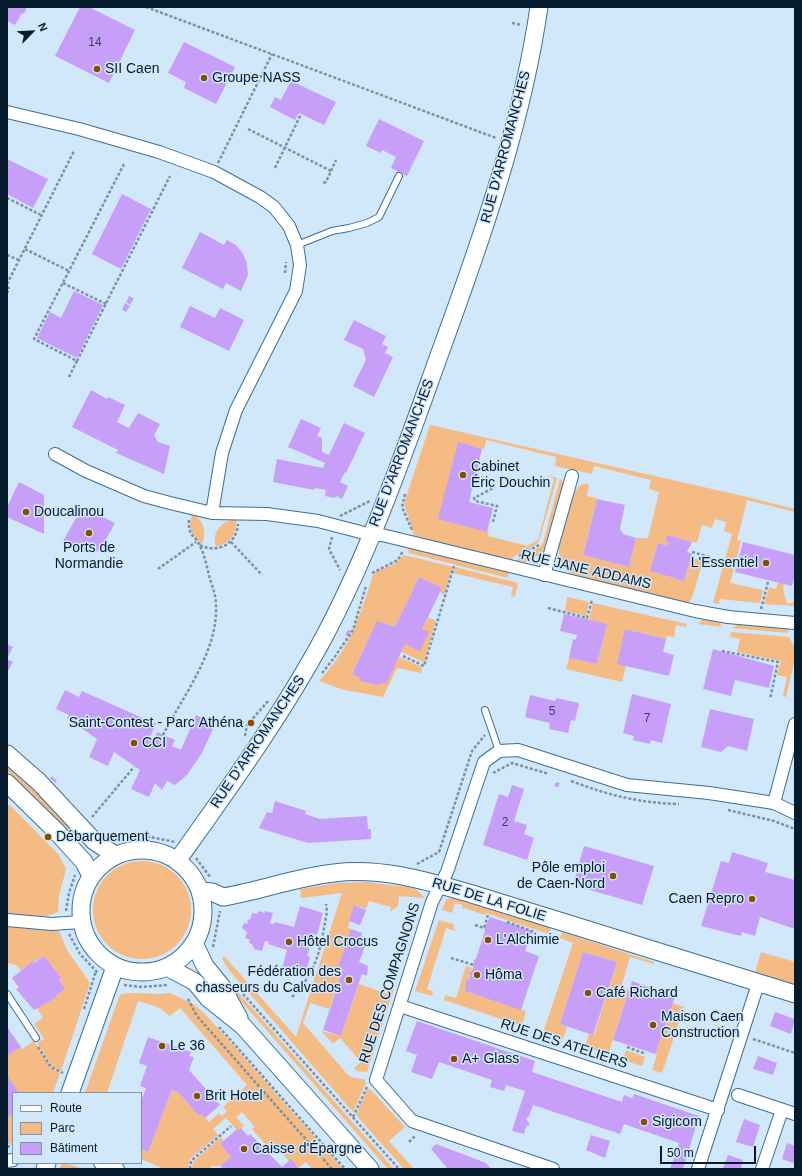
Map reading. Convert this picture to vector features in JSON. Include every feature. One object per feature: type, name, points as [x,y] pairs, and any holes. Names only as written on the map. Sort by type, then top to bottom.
[{"type":"main road","name":"RUE D'ARROMANCHES","points":[[177,861],[267,731],[301,678],[334,618],[372,535],[465,284],[498,184],[526,76],[539,7]]},
{"type":"main road","points":[[7,754],[83,818],[94,841],[114,848],[146,850],[168,855],[177,861],[206,887],[199,932],[194,943],[182,957],[167,967],[146,972],[107,971]]},
{"type":"main road","points":[[7,783],[56,831],[84,862],[91,876]]},
{"type":"main road","points":[[70,1092],[107,971],[96,952],[75,927],[82,895],[91,876],[114,848]]},
{"type":"main road","name":"RUE DE LA FOLIE","points":[[203,911],[215,904],[305,878],[341,872],[383,873],[440,885],[758,984],[795,994]]},
{"type":"main road","name":"RUE DE LA FOLIE","points":[[206,887],[222,902]]},
{"type":"main road","points":[[194,943],[202,960],[222,987],[243,1026]]},
{"type":"main road","points":[[167,967],[195,982],[208,998],[243,1026],[370,1169]]},
{"type":"street","points":[[7,112],[79,129],[145,148],[214,172],[260,197],[274,207],[289,226],[296,245],[300,265],[296,291],[236,410],[222,453],[212,514]]},
{"type":"street","name":"RUE JANE ADDAMS","points":[[55,454],[86,471],[144,496],[212,514],[267,514],[318,521],[372,535],[382,535],[695,611],[758,620],[795,623]]},
{"type":"street","points":[[544,575],[572,476]]},
{"type":"street","points":[[774,803],[795,724]]},
{"type":"street","points":[[499,751],[518,750],[627,785],[710,793],[774,803],[795,813]]},
{"type":"street","name":"RUE DES COMPAGNONS","points":[[499,751],[484,762],[447,872],[432,902],[376,1080],[407,1117],[418,1124],[553,1169]]},
{"type":"street","points":[[7,920],[75,927]]},
{"type":"street","points":[[698,1169],[758,984]]},
{"type":"street","name":"RUE DES ATELIERS","points":[[400,1006],[718,1110]]},
{"type":"street","points":[[738,1095],[795,1114]]},
{"type":"street","points":[[762,1169],[782,1110]]},
{"type":"street","points":[[103,1164],[118,1169]]},
{"type":"lane","points":[[296,245],[332,231],[367,223],[379,217],[399,176]]},
{"type":"lane","points":[[485,710],[499,751]]},
{"type":"lane","points":[[7,994],[36,1038]]},
{"type":"path","points":[[146,7],[500,140]]},
{"type":"path","points":[[217,165],[272,54]]},
{"type":"path","points":[[275,168],[301,114]]},
{"type":"path","points":[[248,129],[331,171]]},
{"type":"path","points":[[7,293],[9,288],[7,286],[19,260],[74,151]]},
{"type":"path","points":[[322,183],[326,182],[336,160]]},
{"type":"path","points":[[77,361],[34,339],[124,164]]},
{"type":"path","points":[[69,377],[170,176]]},
{"type":"path","points":[[7,198],[42,215]]},
{"type":"path","points":[[25,249],[69,271]]},
{"type":"path","points":[[7,255],[19,260]]},
{"type":"path","points":[[285,256],[285,280]]},
{"type":"path","points":[[63,283],[106,304]]},
{"type":"path","points":[[493,522],[497,506],[475,501],[474,498],[495,487]]},
{"type":"path","points":[[340,516],[371,501]]},
{"type":"path","points":[[402,503],[403,510],[412,530],[411,533]]},
{"type":"path","points":[[334,532],[329,542],[329,549],[342,573]]},
{"type":"path","points":[[158,569],[196,542]]},
{"type":"path","points":[[231,542],[262,575]]},
{"type":"path","points":[[515,558],[538,546],[541,542]]},
{"type":"path","points":[[163,735],[189,690],[214,632],[216,604],[200,545]]},
{"type":"path","points":[[321,674],[353,630],[366,585],[371,574],[376,569],[398,560],[402,552]]},
{"type":"path","points":[[692,552],[710,557]]},
{"type":"path","points":[[403,656],[424,666],[454,566]]},
{"type":"path","points":[[758,620],[768,582]]},
{"type":"path","points":[[548,608],[587,618],[592,600]]},
{"type":"path","points":[[722,650],[778,662],[770,699]]},
{"type":"path","points":[[417,864],[439,852],[472,751],[491,727]]},
{"type":"path","points":[[492,774],[512,763],[546,773]]},
{"type":"path","points":[[83,818],[109,796],[134,766]]},
{"type":"path","points":[[565,779],[607,795],[660,803]]},
{"type":"path","points":[[730,810],[774,821],[795,829]]},
{"type":"path","points":[[114,848],[145,836],[180,843]]},
{"type":"path","points":[[193,854],[206,870],[206,887]]},
{"type":"path","points":[[66,914],[69,893],[75,875],[74,871]]},
{"type":"path","points":[[215,935],[222,902]]},
{"type":"path","points":[[292,997],[309,978],[317,958],[327,911],[326,904]]},
{"type":"path","points":[[475,925],[484,928],[488,915],[494,918]]},
{"type":"path","points":[[501,920],[537,933]]},
{"type":"path","points":[[75,927],[80,954],[107,971]]},
{"type":"path","points":[[451,958],[474,965]]},
{"type":"path","points":[[122,985],[169,985]]},
{"type":"path","points":[[186,994],[197,1016],[332,1169]]},
{"type":"path","points":[[247,997],[399,1169]]},
{"type":"path","points":[[215,1022],[345,1169]]},
{"type":"path","points":[[36,1038],[36,1043],[51,1067],[63,1073]]},
{"type":"path","points":[[750,1038],[795,1053]]},
{"type":"path","points":[[627,1048],[646,1054]]},
{"type":"path","points":[[353,1117],[368,1083]]},
{"type":"path","points":[[190,1169],[191,1161],[231,1126]]},
{"type":"green space","points":[[430,425],[743,496],[795,509],[795,512],[747,500],[737,540],[741,541],[730,583],[763,590],[760,603],[720,599],[719,604],[713,603],[732,534],[724,531],[726,522],[715,519],[712,528],[702,525],[697,543],[667,536],[665,541],[668,542],[667,546],[658,543],[650,571],[684,581],[691,558],[703,561],[692,598],[688,603],[576,576],[566,569],[561,560],[559,549],[560,537],[575,492],[579,486],[583,484],[589,484],[587,496],[597,498],[583,555],[629,567],[636,538],[648,538],[659,492],[649,489],[651,480],[594,466],[592,474],[555,466],[556,457],[486,440],[484,449],[458,443],[439,519],[489,532],[488,536],[527,546],[538,540],[554,479],[549,476],[557,478],[539,541],[537,544],[513,557],[512,560],[414,536],[404,503]]},
{"type":"green space","points":[[560,479],[564,483],[543,552],[529,562],[515,561],[540,547],[543,543]]},
{"type":"green space","points":[[193,514],[200,520],[204,527],[204,540],[202,544],[193,535],[190,523]]},
{"type":"green space","points":[[236,519],[236,529],[232,537],[225,543],[216,547],[216,532],[226,522]]},
{"type":"green space","points":[[411,548],[509,572],[508,578],[409,553],[408,550]]},
{"type":"green space","points":[[404,555],[453,567],[444,595],[440,592],[442,588],[419,577],[395,627],[377,622],[352,673],[361,678],[360,681],[380,685],[399,657],[422,667],[421,673],[397,668],[383,697],[344,690],[319,681],[339,656],[353,631],[373,575],[377,571],[395,564]]},
{"type":"green space","points":[[455,567],[518,583],[515,597],[511,596],[513,587],[453,573]]},
{"type":"green space","points":[[778,582],[784,584],[784,592],[788,604],[795,601],[795,606],[764,604],[769,587],[776,589]]},
{"type":"green space","points":[[567,597],[589,602],[586,616],[565,611]]},
{"type":"green space","points":[[593,603],[687,624],[686,627],[676,625],[674,637],[667,636],[666,639],[625,629],[626,666],[622,682],[566,669],[569,658],[597,664],[607,624],[589,620]]},
{"type":"green space","points":[[428,617],[436,621],[424,662],[401,652],[405,644],[422,629]]},
{"type":"green space","points":[[702,620],[719,622],[722,627],[698,624]]},
{"type":"green space","points":[[738,624],[789,629],[788,633],[732,628]]},
{"type":"green space","points":[[731,632],[789,637],[795,648],[795,659],[786,697],[783,696],[787,677],[777,675],[781,661],[737,652],[740,639],[730,637]]},
{"type":"green space","points":[[7,761],[79,831],[71,838],[7,775]]},
{"type":"green space","points":[[9,804],[59,855],[66,869],[59,896],[58,912],[46,916],[26,916],[7,913],[7,809]]},
{"type":"green space","points":[[142,861],[161,864],[177,875],[188,891],[191,910],[188,929],[177,945],[161,956],[142,959],[123,956],[107,945],[96,929],[93,910],[96,891],[107,875],[123,864]]},
{"type":"green space","points":[[366,882],[413,888],[425,898],[399,896],[398,906],[390,912],[391,907],[369,901],[366,909],[354,905],[348,928],[351,929],[338,967],[343,969],[329,1009],[310,1003],[303,1023],[348,1075],[354,1078],[364,1079],[366,1083],[353,1112],[229,970],[222,959],[224,956],[296,1037],[342,893],[301,898],[300,889],[338,883]]},
{"type":"green space","points":[[452,897],[551,929],[549,934],[486,913],[485,915],[465,908],[462,909],[463,905],[455,903],[452,913],[442,910],[446,900]]},
{"type":"green space","points":[[439,920],[453,924],[455,931],[446,928],[427,989],[433,991],[432,996],[415,991]]},
{"type":"green space","points":[[7,926],[59,931],[67,950],[90,983],[61,1071],[52,1067],[37,1043],[44,1039],[34,1024],[43,1018],[37,1008],[57,997],[56,995],[65,989],[52,965],[50,966],[44,956],[21,970],[16,965],[7,963]]},
{"type":"green space","points":[[562,932],[654,962],[654,964],[630,957],[621,988],[629,990],[608,1055],[585,1047],[589,1034],[594,1035],[617,962],[583,952],[560,1024],[567,1027],[563,1039],[543,1033],[573,943],[560,938]]},
{"type":"green space","points":[[761,952],[795,962],[795,988],[754,976]]},
{"type":"green space","points":[[466,966],[473,968],[470,970],[469,980],[465,983],[467,986],[465,991],[526,1011],[522,1026],[444,1000],[445,995],[456,998]]},
{"type":"green space","points":[[223,975],[394,1169],[388,1169],[220,977]]},
{"type":"green space","points":[[359,984],[388,994],[392,985],[395,986],[367,1072],[357,1071],[354,1068],[361,1062],[340,1038],[333,1044],[321,1031],[341,1036]]},
{"type":"green space","points":[[170,993],[195,1005],[207,1016],[343,1169],[312,1169],[306,1162],[298,1168],[280,1151],[275,1155],[252,1129],[255,1127],[242,1112],[236,1117],[244,1126],[238,1131],[226,1118],[213,1129],[218,1135],[190,1159],[188,1169],[164,1169],[142,1159],[142,1149],[148,1152],[172,1090],[178,1092],[199,1116],[202,1114],[209,1122],[219,1113],[222,1116],[227,1111],[223,1107],[247,1085],[180,1008],[170,1016],[160,1008],[138,1001],[107,1092],[85,1092],[121,994]]},
{"type":"green space","points":[[672,1003],[684,1007],[662,1073],[652,1070],[657,1055],[655,1054]]},
{"type":"green space","points":[[34,1041],[51,1068],[60,1073],[53,1092],[18,1092],[7,1075],[7,1056],[21,1047],[22,1049]]},
{"type":"green space","points":[[626,1050],[645,1057],[642,1066],[623,1060]]},
{"type":"green space","points":[[370,1089],[405,1127],[389,1141],[414,1169],[404,1169],[356,1115],[367,1090]]},
{"type":"green space","points":[[12,1115],[12,1143],[7,1144],[7,1118]]},
{"type":"green space","points":[[221,1137],[224,1141],[220,1144],[231,1157],[221,1166],[211,1166],[211,1169],[192,1168],[193,1162]]},
{"type":"green space","points":[[62,1164],[68,1164],[84,1169],[59,1169]]},
{"type":"building","points":[[7,7],[27,7],[24,14],[22,13],[15,25],[7,21]]},
{"type":"building","points":[[80,7],[89,7],[135,30],[109,83],[55,56]]},
{"type":"building","name":"Groupe NASS","points":[[184,42],[235,67],[216,104],[184,88],[186,82],[168,73]]},
{"type":"building","points":[[291,81],[336,102],[324,125],[299,113],[295,120],[270,107],[275,97],[281,100]]},
{"type":"building","points":[[379,119],[424,141],[407,176],[391,168],[396,157],[382,150],[381,153],[366,146]]},
{"type":"building","points":[[7,159],[48,179],[33,208],[7,194]]},
{"type":"building","points":[[122,194],[151,209],[121,269],[92,254]]},
{"type":"building","points":[[200,232],[224,245],[227,240],[236,245],[243,254],[247,264],[248,275],[241,291],[226,283],[223,289],[182,268]]},
{"type":"building","points":[[74,291],[103,305],[77,358],[37,338],[50,312],[61,318]]},
{"type":"building","points":[[129,296],[134,298],[130,305],[126,302]]},
{"type":"building","points":[[125,303],[130,306],[126,312],[122,310]]},
{"type":"building","points":[[190,306],[215,318],[220,308],[244,320],[229,351],[180,327]]},
{"type":"building","points":[[354,320],[386,336],[382,344],[388,347],[385,353],[393,357],[374,397],[353,386],[366,360],[363,349],[344,340]]},
{"type":"building","points":[[91,390],[107,399],[108,397],[125,405],[117,422],[129,428],[138,413],[160,424],[154,435],[158,442],[170,446],[164,474],[116,453],[118,450],[72,427]]},
{"type":"building","points":[[301,419],[321,428],[317,436],[322,438],[322,452],[329,455],[344,423],[365,433],[346,473],[345,472],[340,482],[348,486],[342,499],[336,496],[335,498],[325,496],[326,490],[315,488],[314,490],[273,482],[277,459],[323,468],[325,463],[288,447]]},
{"type":"building","name":"Cabinet Éric Douchin","points":[[458,442],[482,449],[469,502],[493,508],[487,532],[438,519]]},
{"type":"building","name":"Doucalinou","points":[[19,482],[44,495],[44,534],[7,517],[7,507]]},
{"type":"building","points":[[597,499],[625,505],[620,528],[623,534],[636,538],[629,567],[583,555]]},
{"type":"building","name":"Ports de Normandie","points":[[82,514],[97,514],[115,523],[101,548],[95,553],[87,553],[62,543],[76,518]]},
{"type":"building","points":[[667,535],[692,542],[687,552],[692,554],[684,581],[650,571],[658,543],[667,546],[668,542],[665,541]]},
{"type":"building","name":"L'Essentiel","points":[[743,542],[795,555],[795,575],[792,586],[735,572]]},
{"type":"building","points":[[419,577],[442,588],[422,629],[429,632],[420,651],[405,644],[386,684],[382,682],[380,685],[359,681],[361,678],[352,674],[377,621],[395,627]]},
{"type":"building","points":[[564,614],[607,624],[597,664],[569,658],[573,639],[576,640],[577,635],[560,631]]},
{"type":"building","points":[[625,629],[666,639],[663,652],[674,655],[669,676],[617,664]]},
{"type":"building","points":[[348,630],[351,631],[348,636],[345,635]]},
{"type":"building","points":[[7,644],[13,647],[7,659]]},
{"type":"building","points":[[713,649],[774,666],[769,688],[735,680],[731,696],[703,689]]},
{"type":"building","points":[[7,659],[13,662],[7,673]]},
{"type":"building","name":"CCI","points":[[65,690],[79,697],[82,691],[156,724],[150,737],[154,739],[157,732],[175,740],[172,746],[181,750],[196,715],[215,724],[202,753],[187,775],[175,785],[167,781],[162,790],[155,783],[149,797],[131,789],[140,770],[114,752],[108,766],[89,757],[97,739],[67,718],[69,715],[56,709]]},
{"type":"building","points":[[632,694],[671,704],[662,743],[651,740],[650,744],[633,740],[634,736],[623,733]]},
{"type":"building","points":[[530,695],[555,701],[556,698],[579,703],[575,721],[571,720],[568,733],[549,729],[550,723],[525,717]]},
{"type":"building","points":[[710,709],[754,719],[747,751],[728,746],[721,752],[701,747]]},
{"type":"building","points":[[252,720],[254,722],[251,727],[248,725]]},
{"type":"building","points":[[52,776],[57,781],[55,783],[50,778]]},
{"type":"building","points":[[556,782],[560,783],[558,787],[554,786]]},
{"type":"building","points":[[512,785],[524,789],[514,821],[527,825],[524,834],[534,838],[527,860],[483,845],[499,794],[508,797]]},
{"type":"building","points":[[275,801],[306,811],[305,814],[320,819],[367,816],[368,829],[371,829],[371,839],[308,843],[259,828],[267,812],[272,813]]},
{"type":"building","name":"Pôle emploi de Caen-Nord","points":[[584,846],[654,866],[642,905],[573,885]]},
{"type":"building","name":"Caen Repro","points":[[732,852],[768,863],[765,872],[795,880],[795,929],[760,917],[755,936],[742,932],[741,936],[701,926],[721,861],[729,863]]},
{"type":"building","points":[[354,905],[366,910],[360,925],[349,921]]},
{"type":"building","name":"Hôtel Crocus","points":[[300,906],[323,913],[317,935],[314,934],[307,956],[310,957],[304,978],[281,972],[287,950],[268,944],[269,942],[265,941],[262,951],[254,949],[252,944],[249,943],[250,940],[245,938],[247,932],[242,928],[244,923],[247,924],[248,919],[250,920],[252,913],[257,914],[258,911],[273,913],[270,923],[274,924],[275,922],[294,927]]},
{"type":"building","points":[[490,917],[532,931],[525,951],[539,956],[521,1010],[465,991],[466,981],[469,980],[469,973],[473,969],[474,960],[476,959],[485,931],[484,929]]},
{"type":"building","name":"Fédération des chasseurs du Calvados","points":[[351,929],[362,933],[361,936],[368,939],[359,962],[368,966],[367,976],[362,974],[341,1036],[323,1030],[343,969],[338,967]]},
{"type":"building","name":"Café Richard","points":[[583,952],[617,962],[593,1035],[560,1024]]},
{"type":"building","points":[[44,956],[61,978],[59,979],[65,989],[56,995],[57,997],[34,1010],[16,989],[19,988],[12,978],[33,961],[34,963]]},
{"type":"building","points":[[632,981],[675,997],[655,1054],[613,1040]]},
{"type":"building","points":[[775,1012],[795,1019],[791,1034],[770,1026]]},
{"type":"building","points":[[417,1021],[535,1061],[532,1072],[622,1102],[624,1095],[632,1098],[634,1094],[699,1116],[683,1169],[670,1169],[679,1143],[624,1124],[620,1134],[533,1105],[529,1116],[526,1119],[530,1124],[526,1127],[524,1134],[512,1131],[525,1091],[506,1085],[504,1091],[490,1087],[492,1080],[439,1062],[432,1079],[411,1072],[417,1055],[406,1051]]},
{"type":"building","points":[[7,1027],[21,1047],[7,1056]]},
{"type":"building","name":"Brit Hotel","points":[[148,1037],[191,1052],[189,1056],[194,1057],[189,1070],[220,1105],[205,1118],[202,1114],[199,1116],[178,1092],[172,1090],[148,1152],[142,1149],[142,1098],[146,1088],[140,1086],[147,1066],[139,1063]]},
{"type":"building","points":[[758,1056],[777,1063],[773,1075],[753,1069]]},
{"type":"building","points":[[7,1075],[18,1092],[12,1092],[12,1115],[7,1118]]},
{"type":"building","points":[[744,1119],[760,1125],[753,1147],[736,1142]]},
{"type":"building","name":"Caisse d'Épargne","points":[[241,1128],[248,1136],[250,1134],[282,1167],[291,1159],[299,1169],[221,1169],[222,1164],[231,1157],[220,1144],[237,1129],[238,1131]]},
{"type":"building","points":[[591,1135],[610,1141],[605,1158],[586,1150]]},
{"type":"building","points":[[787,1143],[795,1146],[795,1162],[793,1163],[782,1159]]},
{"type":"building","points":[[436,1144],[486,1163],[491,1169],[448,1169],[431,1149]]},
{"type":"building","points":[[728,1155],[743,1160],[741,1169],[723,1168]]},
{"type":"place","name":"SII Caen","points":[[97,69]]},
{"type":"place","name":"Groupe NASS","points":[[204,78]]},
{"type":"place","name":"Cabinet Éric Douchin","points":[[463,475]]},
{"type":"place","name":"Doucalinou","points":[[26,512]]},
{"type":"place","name":"Ports de Normandie","points":[[89,533]]},
{"type":"place","name":"L'Essentiel","points":[[766,563]]},
{"type":"place","name":"Saint-Contest - Parc Athéna","points":[[251,723]]},
{"type":"place","name":"CCI","points":[[134,743]]},
{"type":"place","name":"Débarquement","points":[[48,837]]},
{"type":"place","name":"Pôle emploi de Caen-Nord","points":[[613,876]]},
{"type":"place","name":"Caen Repro","points":[[752,899]]},
{"type":"place","name":"L'Alchimie","points":[[488,940]]},
{"type":"place","name":"Hôtel Crocus","points":[[289,942]]},
{"type":"place","name":"Hôma","points":[[477,975]]},
{"type":"place","name":"Fédération des chasseurs du Calvados","points":[[349,980]]},
{"type":"place","name":"Café Richard","points":[[588,993]]},
{"type":"place","name":"Maison Caen Construction","points":[[653,1025]]},
{"type":"place","name":"Le 36","points":[[162,1046]]},
{"type":"place","name":"A+ Glass","points":[[454,1059]]},
{"type":"place","name":"Brit Hotel","points":[[197,1096]]},
{"type":"place","name":"Sigicom","points":[[644,1122]]},
{"type":"place","name":"Caisse d'Épargne","points":[[244,1149]]}]
